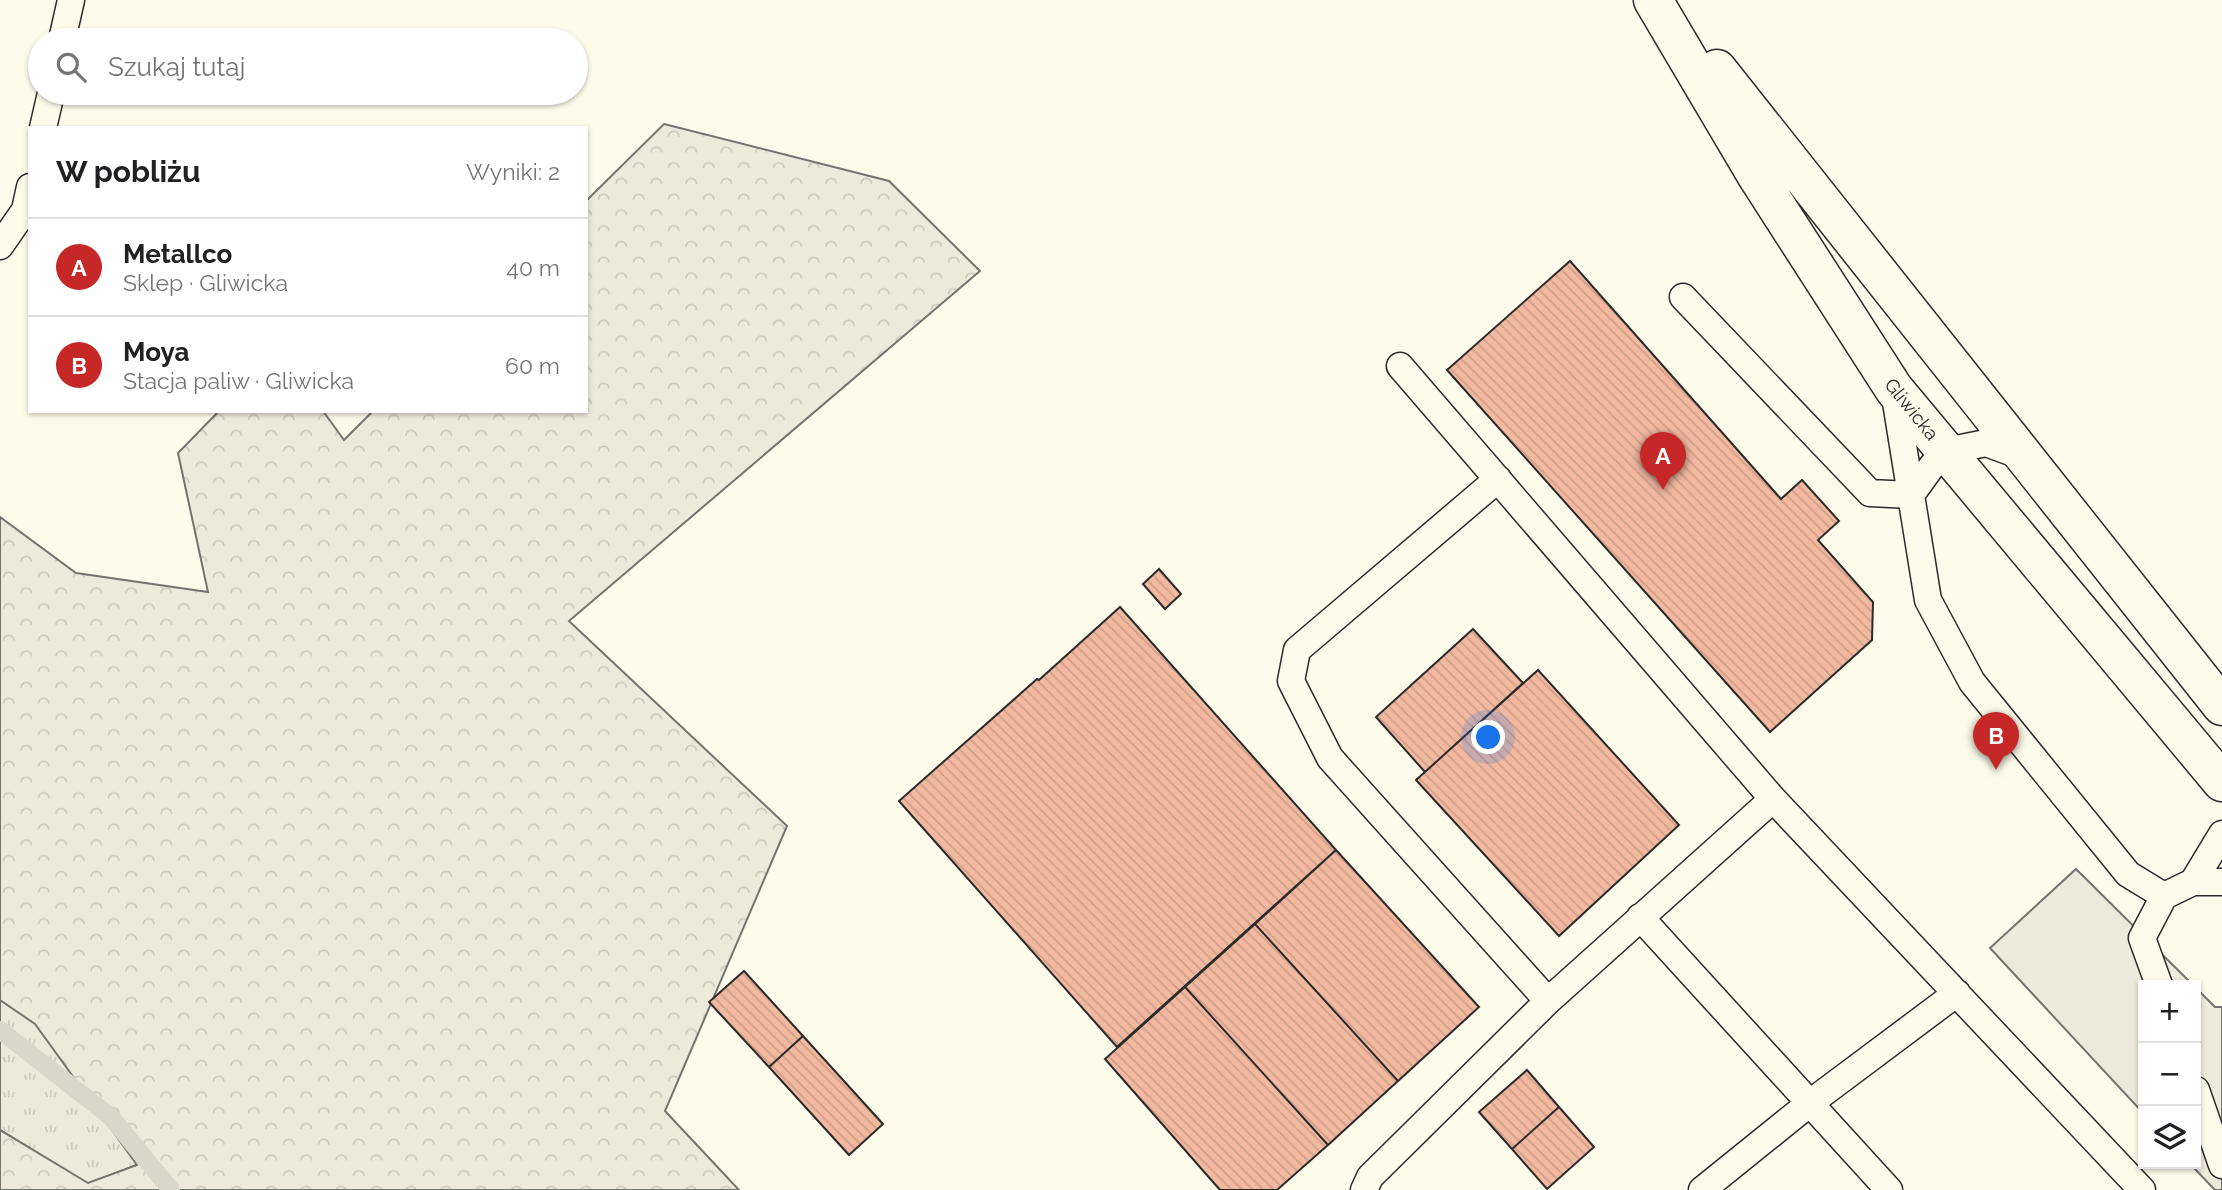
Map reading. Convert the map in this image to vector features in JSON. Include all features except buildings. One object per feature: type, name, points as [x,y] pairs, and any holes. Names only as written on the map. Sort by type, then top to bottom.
[{"type":"street","name":"Gliwicka","points":[[1653,0],[1757,176],[1894,389],[2222,782]]},
{"type":"street","points":[[1662,0],[2222,706]]},
{"type":"lane","points":[[65,28],[71,0]]},
{"type":"lane","points":[[43,126],[48,105]]},
{"type":"lane","points":[[0,246],[25,210],[28,196]]},
{"type":"lane","points":[[1683,297],[1870,493],[1911,495]]},
{"type":"lane","points":[[1400,366],[1773,799],[2142,1190]]},
{"type":"lane","points":[[1894,389],[1928,600],[1972,682],[2128,874],[2164,896]]},
{"type":"lane","points":[[1911,495],[1946,451],[1986,443],[2024,457]]},
{"type":"lane","points":[[1498,480],[1297,650],[1291,681],[1330,758],[1548,1001]]},
{"type":"lane","points":[[1364,1190],[1370,1177],[1548,1001],[1773,799]]},
{"type":"lane","points":[[2193,881],[2222,834]]},
{"type":"lane","points":[[2157,980],[2142,938],[2164,896],[2193,881],[2222,882]]},
{"type":"lane","points":[[1640,917],[1889,1190]]},
{"type":"lane","points":[[1702,1190],[1810,1103],[1957,993]]},
{"type":"lane","points":[[2201,1104],[2222,1165]]},
{"type":"green space","points":[[664,124],[889,181],[980,271],[569,621],[787,826],[665,1111],[739,1190],[0,1190],[0,1130],[88,1183],[137,1165],[35,1024],[0,1000],[0,517],[76,573],[208,592],[178,453],[217,413],[324,413],[344,440],[371,413],[588,413],[588,199]]},
{"type":"green space","points":[[0,960],[147,1161],[88,1184],[0,1130]]},
{"type":"shaded area","points":[[2076,869],[2188,980],[2138,980],[2138,1108],[1990,948]]},
{"type":"shaded area","points":[[2201,993],[2215,1007],[2222,1007],[2222,1190],[2215,1190],[2195,1169],[2201,1169]]},
{"type":"waterway","points":[[0,1030],[111,1117],[171,1190]]},
{"type":"place","name":"Metallco","points":[[1663,490]]},
{"type":"place","name":"Moya","points":[[1996,770]]}]
